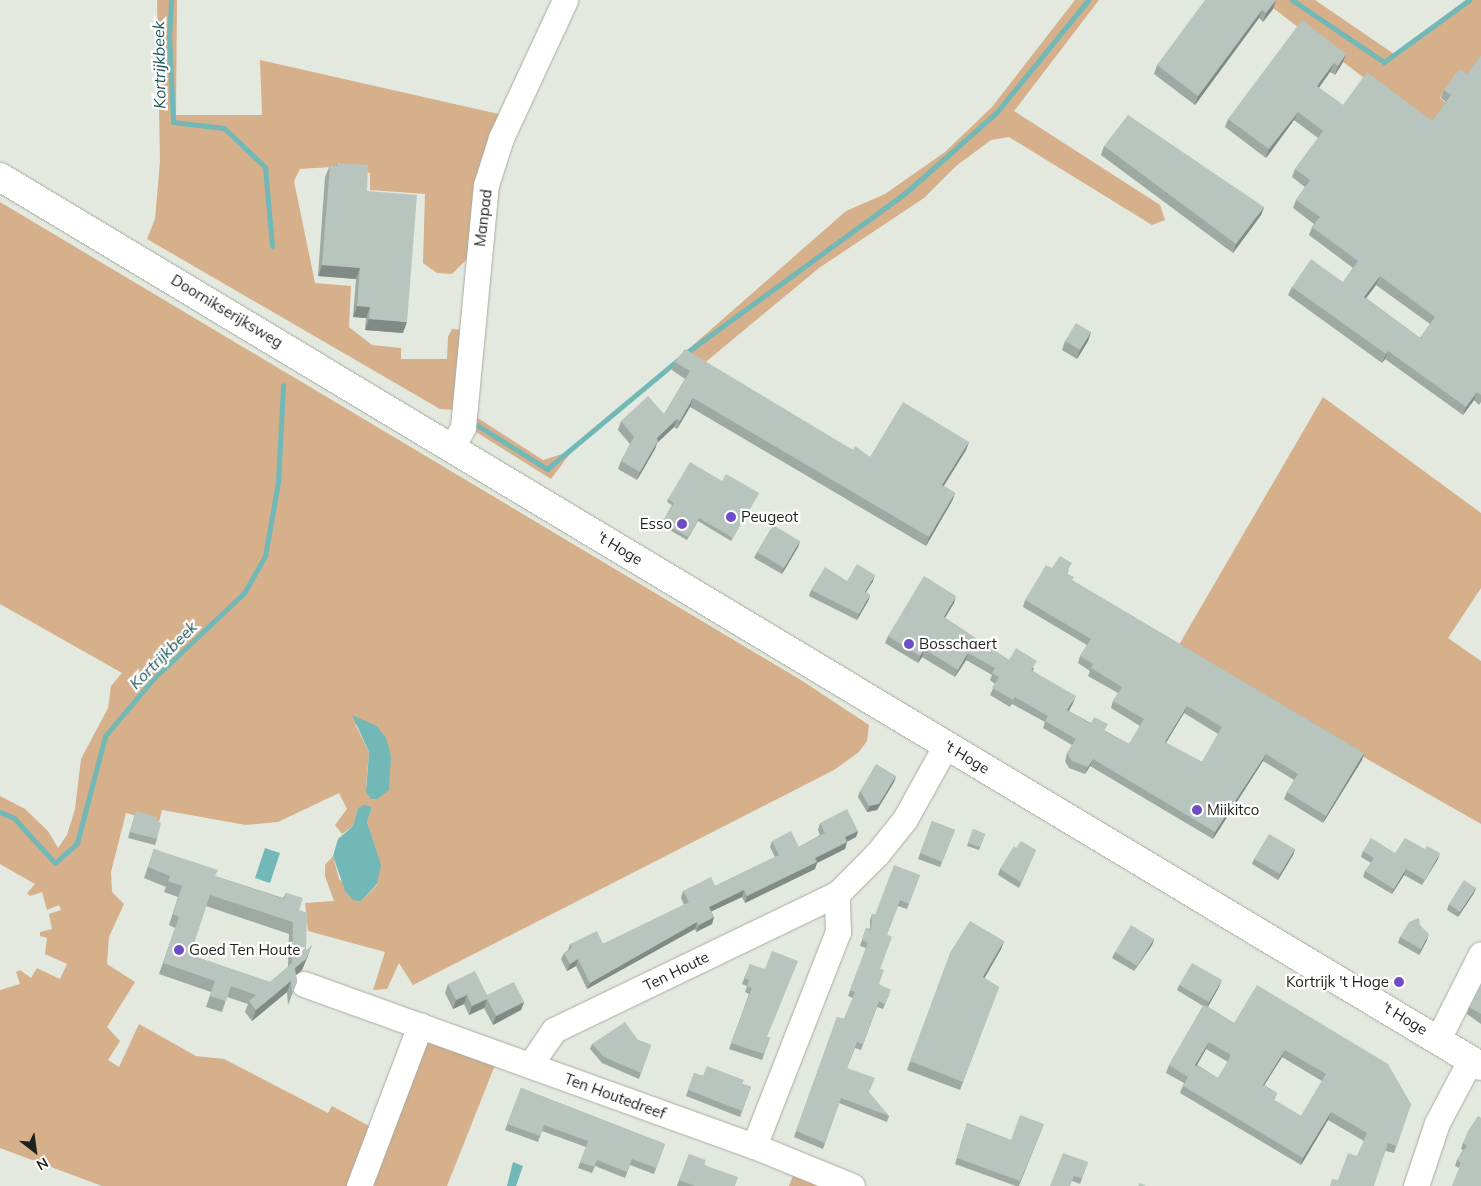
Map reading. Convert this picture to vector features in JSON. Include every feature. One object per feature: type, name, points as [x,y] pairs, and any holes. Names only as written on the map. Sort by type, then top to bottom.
[{"type":"main road","name":"Doornikserijksweg","points":[[0,177],[177,281],[452,449]]},
{"type":"main road","name":"'t Hoge","points":[[452,449],[1476,1063]]},
{"type":"street","name":"Manpad","points":[[452,449],[463,427],[486,185],[501,138],[565,0]]},
{"type":"street","name":"Ten Houte","points":[[530,1064],[554,1030],[837,894],[878,854],[905,819],[946,745]]},
{"type":"street","points":[[754,1146],[838,932],[837,894]]},
{"type":"street","points":[[1438,1039],[1481,954]]},
{"type":"street","name":"Ten Houtedreef","points":[[304,984],[754,1146],[852,1186]]},
{"type":"street","points":[[360,1186],[420,1025]]},
{"type":"street","points":[[1416,1186],[1438,1123],[1476,1063]]},
{"type":"shaded area","points":[[157,0],[177,0],[176,115],[262,115],[260,60],[503,115],[467,259],[452,274],[437,273],[423,263],[425,194],[370,190],[370,173],[331,167],[300,169],[294,181],[315,283],[351,286],[349,327],[372,345],[401,348],[401,359],[447,359],[448,337],[452,329],[464,330],[455,410],[440,409],[147,239],[155,219],[160,161]]},
{"type":"shaded area","points":[[1075,0],[1099,0],[1014,111],[1160,205],[1165,220],[1152,225],[1009,137],[991,140],[956,166],[924,198],[819,268],[702,365],[684,353],[846,211],[885,194],[945,152],[992,107]]},
{"type":"shaded area","points":[[1263,0],[1315,0],[1394,54],[1466,0],[1481,0],[1481,56],[1463,81],[1455,75],[1440,98],[1447,104],[1429,128]]},
{"type":"shaded area","points":[[0,202],[801,680],[869,725],[867,741],[859,752],[834,770],[413,985],[399,963],[387,989],[373,990],[385,952],[308,931],[305,903],[334,901],[325,876],[325,865],[333,856],[339,879],[361,901],[377,885],[375,849],[367,822],[372,807],[358,808],[353,826],[342,834],[335,825],[347,809],[339,793],[278,822],[246,825],[162,810],[159,822],[126,813],[111,872],[112,892],[124,904],[109,937],[107,964],[135,982],[107,1027],[120,1041],[108,1060],[119,1067],[139,1024],[196,1056],[224,1059],[328,1113],[332,1106],[371,1127],[349,1186],[102,1186],[0,1148],[0,990],[20,984],[16,972],[20,970],[31,978],[37,968],[60,979],[67,964],[45,954],[47,938],[40,936],[40,932],[52,929],[49,914],[61,910],[59,905],[47,910],[42,892],[30,896],[27,893],[35,884],[0,864],[0,796],[25,809],[48,831],[58,848],[67,835],[75,809],[81,759],[108,708],[111,686],[122,673],[0,604]],"holes":[[[355,724],[391,756],[366,786],[369,752]]]},
{"type":"shaded area","points":[[1323,397],[1481,513],[1481,588],[1448,638],[1481,661],[1481,824],[1176,650]]},
{"type":"shaded area","points":[[470,413],[543,460],[572,451],[551,479],[476,432],[470,424]]},
{"type":"shaded area","points":[[437,1040],[497,1060],[447,1186],[371,1186],[427,1043]]},
{"type":"shaded area","points":[[794,1173],[822,1186],[789,1186]]},
{"type":"water","points":[[352,715],[377,726],[386,738],[391,756],[389,790],[377,799],[371,799],[366,792],[369,752]]},
{"type":"water","points":[[364,805],[372,807],[367,822],[381,865],[377,884],[361,901],[353,900],[345,891],[333,856],[338,839],[353,826],[358,808]]},
{"type":"water","points":[[265,848],[280,853],[270,883],[255,878]]},
{"type":"water","points":[[513,1162],[523,1166],[516,1186],[507,1186]]},
{"type":"building","points":[[1205,0],[1276,0],[1266,13],[1262,10],[1198,96],[1157,65]]},
{"type":"building","points":[[1302,20],[1346,54],[1338,66],[1334,63],[1317,86],[1343,105],[1367,72],[1432,121],[1451,95],[1444,90],[1460,69],[1467,74],[1481,55],[1481,395],[1477,392],[1466,407],[1388,351],[1386,354],[1292,287],[1311,259],[1343,282],[1358,261],[1312,227],[1320,217],[1296,200],[1310,180],[1295,169],[1323,131],[1298,112],[1269,149],[1228,119]],"holes":[[[1380,276],[1435,317],[1420,338],[1364,297]]]},
{"type":"building","points":[[1128,115],[1264,207],[1236,244],[1104,146]]},
{"type":"building","points":[[337,163],[368,165],[367,191],[417,195],[407,322],[369,319],[370,307],[357,306],[360,268],[322,265],[330,165],[337,166]]},
{"type":"building","points":[[1076,323],[1091,332],[1080,350],[1065,341]]},
{"type":"building","points":[[685,349],[853,450],[855,446],[870,457],[903,402],[969,442],[942,485],[955,493],[929,537],[693,398],[680,421],[677,419],[657,438],[658,441],[640,472],[621,461],[634,437],[621,421],[648,396],[664,414],[690,371],[675,362]]},
{"type":"building","points":[[690,462],[722,481],[726,474],[759,493],[733,538],[699,518],[688,537],[662,522],[674,503],[668,499]]},
{"type":"building","points":[[773,525],[800,541],[784,568],[757,552]]},
{"type":"building","points":[[1060,556],[1072,563],[1066,573],[1074,577],[1072,580],[1364,753],[1326,816],[1287,792],[1298,774],[1266,754],[1215,832],[1093,759],[1088,767],[1072,761],[1067,753],[1076,739],[1045,721],[1048,716],[1015,697],[1013,700],[992,688],[999,677],[992,673],[995,668],[968,653],[958,670],[924,649],[920,656],[888,636],[924,576],[956,596],[944,617],[1009,660],[1016,648],[1037,661],[1031,670],[1076,696],[1067,710],[1091,724],[1094,717],[1108,724],[1104,731],[1129,744],[1144,719],[1113,701],[1122,687],[1091,668],[1093,664],[1080,656],[1091,639],[1025,600],[1046,565],[1052,568]],"holes":[[[1187,706],[1222,727],[1202,762],[1165,742]]]},
{"type":"building","points":[[857,564],[875,575],[865,592],[870,595],[859,614],[811,590],[825,567],[847,581]]},
{"type":"building","points":[[876,764],[896,776],[879,804],[869,806],[860,791]]},
{"type":"building","points":[[847,809],[858,831],[845,837],[847,842],[815,858],[817,862],[747,896],[744,890],[709,907],[714,917],[699,925],[697,922],[590,983],[578,959],[570,964],[564,953],[572,948],[570,944],[597,931],[603,944],[689,902],[683,891],[711,877],[715,886],[779,855],[772,841],[791,831],[799,847],[825,833],[820,823]]},
{"type":"building","points":[[136,811],[157,817],[156,821],[161,823],[157,839],[130,832]]},
{"type":"building","points":[[932,821],[955,830],[942,862],[920,853]]},
{"type":"building","points":[[973,829],[985,834],[980,847],[968,843]]},
{"type":"building","points":[[1269,834],[1295,849],[1280,874],[1254,859]]},
{"type":"building","points":[[1371,838],[1395,853],[1405,838],[1425,849],[1427,846],[1440,853],[1425,880],[1406,869],[1394,889],[1365,871],[1374,858],[1363,851]]},
{"type":"building","points":[[1021,841],[1036,850],[1021,882],[1000,869],[1014,846],[1016,848]]},
{"type":"building","points":[[154,849],[218,870],[215,876],[284,899],[286,893],[303,898],[299,910],[307,913],[306,950],[312,945],[306,959],[295,968],[297,982],[292,994],[291,981],[256,1010],[249,1001],[256,995],[231,986],[226,1001],[210,996],[215,981],[163,963],[179,917],[173,914],[182,886],[168,881],[170,876],[148,867]],"holes":[[[210,895],[293,922],[292,963],[270,982],[190,955]]]},
{"type":"building","points":[[894,865],[920,875],[909,904],[900,900],[887,934],[892,937],[880,969],[884,970],[879,984],[891,990],[885,1004],[879,1001],[863,1044],[857,1042],[847,1068],[875,1078],[869,1092],[889,1116],[841,1098],[825,1143],[796,1131],[837,1017],[844,1019],[855,992],[850,990],[868,943],[862,940],[866,928],[871,930],[872,914],[875,915]]},
{"type":"building","points":[[1464,880],[1476,888],[1460,912],[1449,904]]},
{"type":"building","points":[[1419,918],[1420,925],[1429,934],[1421,949],[1400,937],[1409,922]]},
{"type":"building","points":[[970,921],[1004,941],[983,977],[999,987],[963,1082],[910,1061],[951,951]]},
{"type":"building","points":[[1131,925],[1154,939],[1137,966],[1115,952]]},
{"type":"building","points":[[772,951],[798,961],[767,1037],[770,1038],[764,1054],[731,1043],[752,988],[747,986],[749,980],[744,978],[750,964],[765,969]]},
{"type":"building","points":[[1192,963],[1222,980],[1209,1002],[1179,985]]},
{"type":"building","points":[[475,971],[487,995],[514,982],[524,1002],[496,1016],[487,999],[472,1006],[467,995],[456,1000],[448,984]]},
{"type":"building","points":[[1481,984],[1481,1014],[1469,1007]]},
{"type":"building","points":[[1257,985],[1388,1064],[1411,1104],[1397,1146],[1388,1143],[1374,1186],[1330,1186],[1332,1179],[1338,1180],[1348,1153],[1357,1156],[1367,1133],[1331,1112],[1303,1158],[1183,1086],[1188,1077],[1169,1065],[1204,1005],[1234,1023]],"holes":[[[1209,1042],[1231,1055],[1218,1078],[1195,1065]],[[1285,1050],[1326,1074],[1301,1116],[1273,1099],[1277,1093],[1263,1085]]]},
{"type":"building","points":[[625,1022],[638,1040],[651,1045],[641,1073],[604,1057],[592,1044]]},
{"type":"building","points":[[707,1066],[744,1080],[742,1084],[751,1087],[742,1111],[688,1090],[694,1073],[703,1076]]},
{"type":"building","points":[[521,1088],[665,1144],[656,1168],[632,1159],[627,1172],[597,1160],[594,1167],[580,1162],[588,1141],[544,1125],[540,1136],[507,1124]]},
{"type":"building","points":[[1020,1115],[1044,1124],[1020,1181],[957,1158],[967,1123],[1011,1140]]},
{"type":"building","points":[[1478,1116],[1481,1118],[1481,1186],[1452,1186],[1461,1163],[1457,1160],[1467,1146],[1463,1143]]},
{"type":"building","points":[[1063,1153],[1088,1162],[1082,1178],[1074,1176],[1070,1186],[1050,1186]]},
{"type":"building","points":[[689,1154],[706,1160],[704,1165],[738,1177],[735,1186],[695,1186],[679,1180]]},
{"type":"waterway","name":"Kortrijkbeek","points":[[171,0],[169,34],[173,122],[224,128],[265,167],[272,246]]},
{"type":"waterway","points":[[477,425],[547,469],[690,350],[904,194],[996,113],[1088,0]]},
{"type":"waterway","points":[[1292,0],[1384,62],[1469,0]]},
{"type":"waterway","name":"Kortrijkbeek","points":[[0,812],[14,818],[55,863],[77,843],[105,736],[154,678],[244,593],[265,556],[278,482],[283,385]]},
{"type":"place","name":"Peugeot","points":[[731,517]]},
{"type":"place","name":"Esso","points":[[682,524]]},
{"type":"place","name":"Bosschaert","points":[[909,644]]},
{"type":"place","name":"Miikitco","points":[[1197,810]]},
{"type":"place","name":"Goed Ten Houte","points":[[179,950]]},
{"type":"place","name":"Kortrijk 't Hoge","points":[[1399,982]]}]
